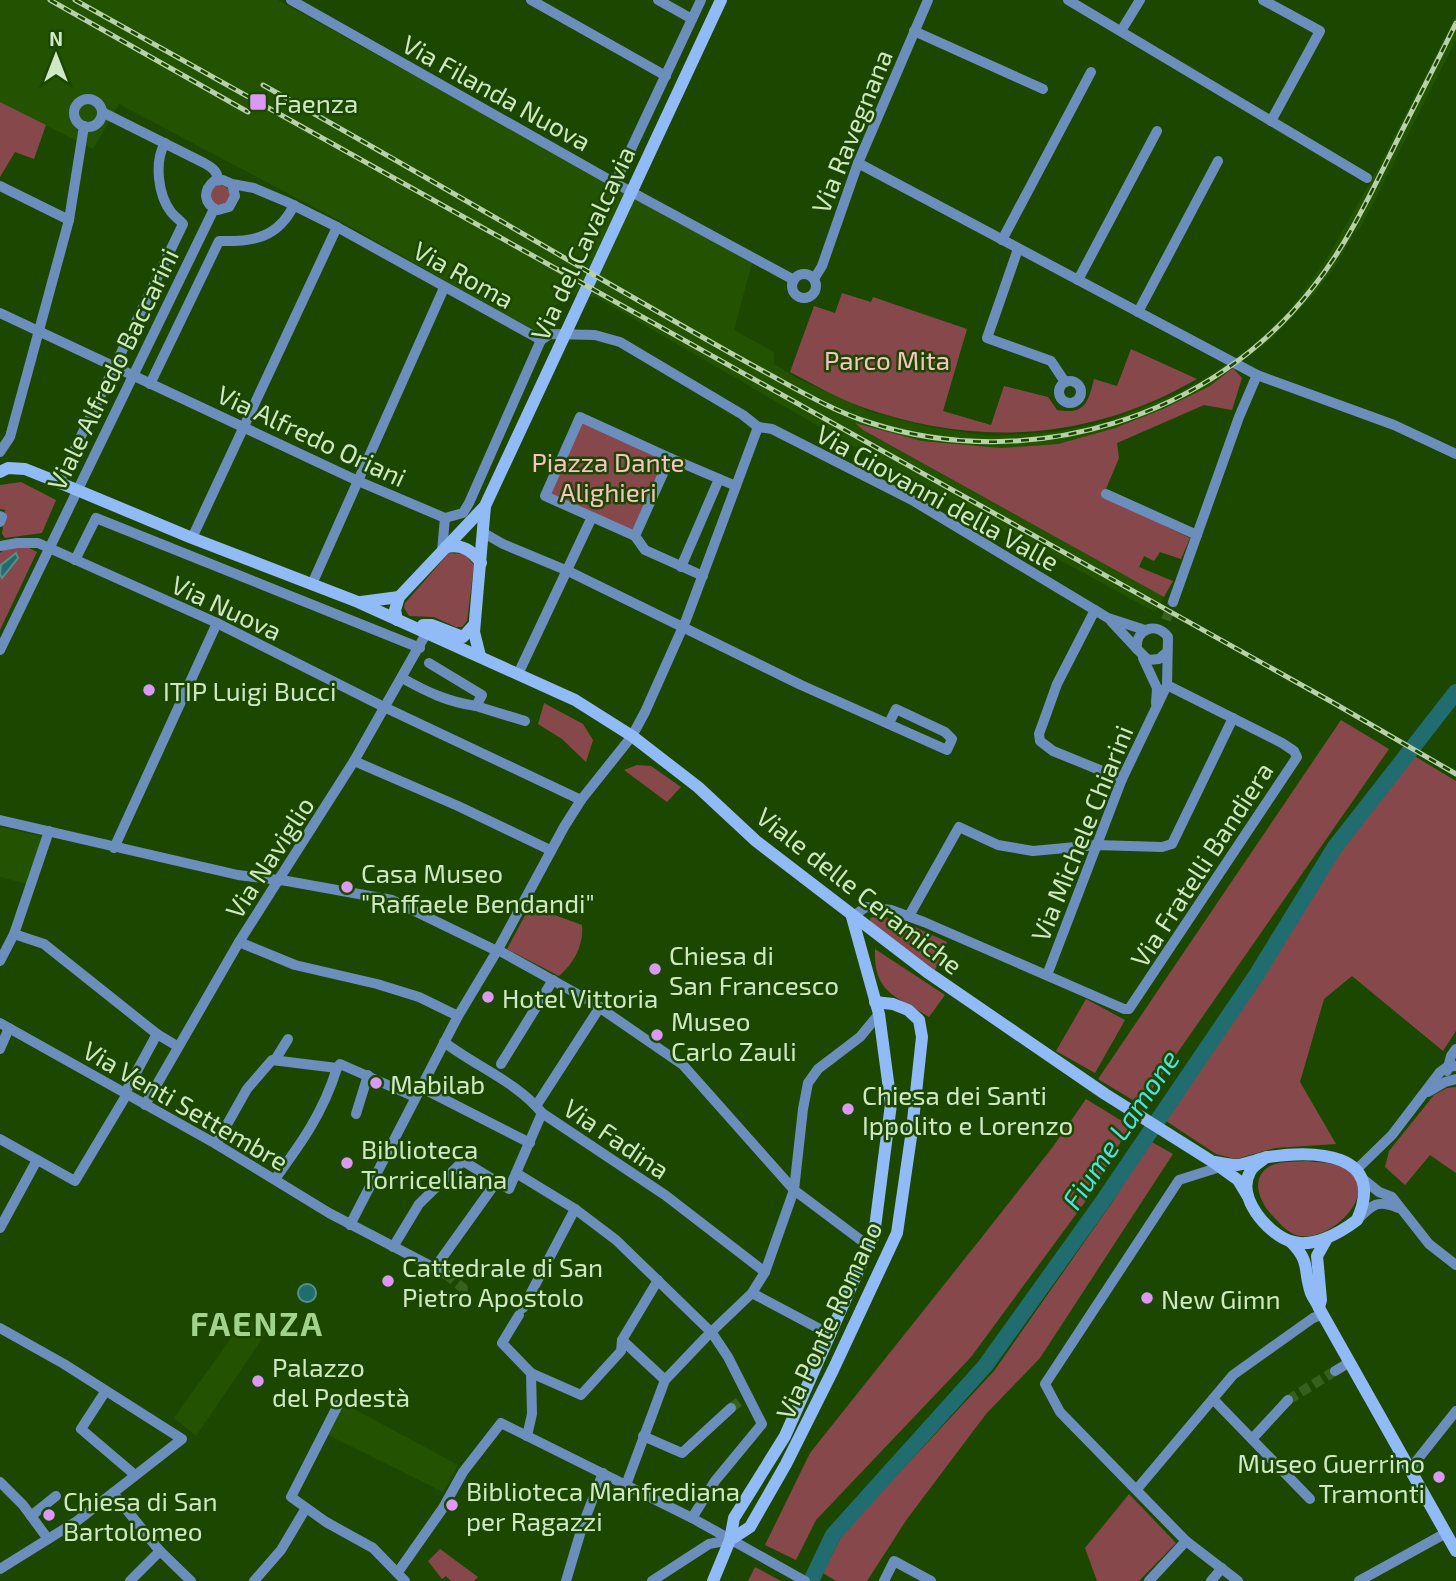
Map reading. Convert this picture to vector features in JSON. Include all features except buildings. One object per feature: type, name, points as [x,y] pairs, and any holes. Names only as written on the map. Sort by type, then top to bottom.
[{"type":"main road","name":"Via del Cavalcavia","points":[[480,656],[474,639],[485,506],[721,0]]},
{"type":"main road","points":[[4,470],[25,469],[403,622],[432,625],[463,637],[475,623]]},
{"type":"main road","name":"Via del Cavalcavia","points":[[399,597],[485,506]]},
{"type":"main road","points":[[444,549],[462,547],[481,563]]},
{"type":"main road","points":[[358,602],[399,597],[395,610],[403,622]]},
{"type":"main road","name":"Viale delle Ceramiche","points":[[403,622],[575,700],[632,736],[698,787],[757,841],[852,917],[1105,1094],[1217,1165],[1238,1180],[1247,1195]]},
{"type":"main road","points":[[713,1581],[730,1540],[734,1518],[785,1436],[870,1247],[877,1222],[891,1104],[877,1008],[852,917]]},
{"type":"main road","name":"Via Ponte Romano","points":[[730,1540],[750,1527],[786,1464],[897,1233],[922,1037],[919,1020],[908,1010],[893,1004],[877,1008]]},
{"type":"main road","points":[[1217,1165],[1237,1165],[1266,1157],[1311,1154],[1344,1161],[1361,1174],[1365,1192],[1357,1220],[1326,1240],[1317,1256],[1321,1311]]},
{"type":"main road","points":[[1266,1157],[1251,1169],[1247,1178],[1247,1195],[1264,1224],[1299,1250],[1307,1265],[1311,1293],[1456,1551]]},
{"type":"main road","points":[[1291,1242],[1326,1240]]},
{"type":"main road","points":[[734,1518],[750,1527]]},
{"type":"street","name":"Via Filanda Nuova","points":[[291,0],[615,183],[794,280]]},
{"type":"street","points":[[531,0],[666,75]]},
{"type":"street","points":[[658,0],[692,19]]},
{"type":"street","name":"Via del Cavalcavia","points":[[615,183],[701,0]]},
{"type":"street","name":"Via Ravegnana","points":[[794,280],[793,292],[803,298],[814,293],[817,286],[814,279],[858,163],[928,0]]},
{"type":"street","points":[[1068,0],[1367,178]]},
{"type":"street","points":[[1121,31],[1140,0]]},
{"type":"street","points":[[1263,0],[1320,31],[1271,121]]},
{"type":"street","points":[[914,31],[1043,89]]},
{"type":"street","points":[[1002,240],[1091,72]]},
{"type":"street","points":[[84,127],[75,117],[78,104],[86,99],[95,101],[102,112],[213,169],[218,180]]},
{"type":"street","points":[[84,127],[97,124],[102,112]]},
{"type":"street","points":[[4,470],[0,452],[9,438],[69,220],[84,127]]},
{"type":"street","points":[[1078,280],[1157,131]]},
{"type":"street","name":"Viale Alfredo Baccarini","points":[[59,482],[183,224],[170,212],[162,192],[159,171],[165,143]]},
{"type":"street","points":[[1139,312],[1218,161]]},
{"type":"street","points":[[858,163],[1257,375],[1394,425],[1456,454]]},
{"type":"street","points":[[226,180],[232,184],[234,202],[229,207],[214,208],[206,191],[211,184],[226,180]]},
{"type":"street","name":"Via Roma","points":[[232,184],[254,188],[294,205],[541,340]]},
{"type":"street","points":[[0,186],[69,220]]},
{"type":"street","name":"Viale Alfredo Baccarini","points":[[150,384],[219,241],[252,239],[274,231],[287,219],[294,205]]},
{"type":"street","name":"Viale Alfredo Baccarini","points":[[0,650],[214,208]]},
{"type":"street","points":[[192,538],[337,227]]},
{"type":"street","points":[[1018,249],[987,338],[1051,361],[1065,382]]},
{"type":"street","points":[[794,280],[803,274],[814,279]]},
{"type":"street","points":[[312,584],[444,288]]},
{"type":"street","name":"Via Alfredo Oriani","points":[[0,313],[358,481],[445,518]]},
{"type":"street","name":"Via Giovanni della Valle","points":[[541,340],[550,334],[595,335],[620,342],[743,415],[758,428],[772,429],[912,500],[1108,618],[1140,653]]},
{"type":"street","points":[[444,549],[445,518],[463,513],[469,503],[541,340]]},
{"type":"street","points":[[1173,602],[1239,417],[1257,375]]},
{"type":"street","points":[[704,576],[645,550],[635,536],[545,496],[580,417],[736,486]]},
{"type":"street","points":[[350,1225],[444,1042],[550,850],[582,800],[632,736],[645,712],[704,576],[758,428]]},
{"type":"street","points":[[635,536],[670,458]]},
{"type":"street","points":[[681,567],[719,479]]},
{"type":"street","points":[[1106,494],[1197,535]]},
{"type":"street","points":[[0,516],[0,522]]},
{"type":"street","points":[[518,674],[592,517]]},
{"type":"street","points":[[75,560],[96,518],[420,648]]},
{"type":"street","points":[[482,532],[801,685],[947,750],[952,739],[945,732],[896,709],[889,723]]},
{"type":"street","points":[[0,547],[18,542],[38,543],[50,549]]},
{"type":"street","name":"Via Nuova","points":[[50,549],[217,623],[384,707],[582,800]]},
{"type":"street","points":[[239,575],[246,558]]},
{"type":"street","points":[[333,612],[340,596]]},
{"type":"street","points":[[1095,610],[1057,684],[1040,741],[1053,751],[1122,779]]},
{"type":"street","name":"Via Giovanni della Valle","points":[[1108,618],[1149,629]]},
{"type":"street","points":[[1166,620],[1165,633],[1169,642],[1167,652],[1164,657],[1153,661],[1140,653],[1137,638],[1149,629],[1166,620]]},
{"type":"street","points":[[114,848],[217,623]]},
{"type":"street","points":[[1149,629],[1165,633]]},
{"type":"street","name":"Via Naviglio","points":[[145,1105],[239,942],[354,761],[427,632]]},
{"type":"street","name":"Via Michele Chiarini","points":[[1047,975],[1122,779],[1167,685],[1167,652]]},
{"type":"street","name":"Via Michele Chiarini","points":[[1140,653],[1157,688],[1156,707]]},
{"type":"street","points":[[429,663],[482,695],[476,706]]},
{"type":"street","points":[[402,678],[437,697],[457,704],[476,706],[525,721]]},
{"type":"street","name":"Via Fratelli Bandiera","points":[[1047,975],[1129,1009],[1297,757],[1294,751],[1282,743],[1167,685]]},
{"type":"street","points":[[909,916],[959,827],[998,845],[1032,851],[1097,845],[1162,847],[1172,844],[1233,718]]},
{"type":"street","points":[[354,761],[550,850]]},
{"type":"street","points":[[0,820],[238,875],[392,900],[497,950],[600,1007],[683,1065],[794,1190],[870,1247]]},
{"type":"street","points":[[0,961],[14,934],[49,831]]},
{"type":"street","points":[[852,917],[861,909],[871,907],[891,910],[1047,975]]},
{"type":"street","points":[[14,934],[44,944],[157,1034],[177,1046]]},
{"type":"street","points":[[239,942],[295,965],[419,997],[458,1016]]},
{"type":"street","points":[[497,1070],[553,980]]},
{"type":"street","points":[[393,1247],[419,1204],[463,1161],[509,1189],[530,1143],[539,1110],[600,1007]]},
{"type":"street","points":[[626,1485],[665,1380],[752,1293],[765,1272],[794,1190],[808,1083],[818,1069],[860,1037],[877,1008]]},
{"type":"street","points":[[0,1049],[5,1025]]},
{"type":"street","name":"Via Venti Settembre","points":[[5,1025],[216,1144],[350,1225],[446,1275]]},
{"type":"street","points":[[0,1139],[75,1181],[126,1094],[157,1034]]},
{"type":"street","points":[[275,1060],[288,1039]]},
{"type":"street","name":"Via Fadina","points":[[444,1042],[497,1070],[539,1110],[665,1195],[765,1272]]},
{"type":"street","points":[[1456,1049],[1448,1073],[1456,1079]]},
{"type":"street","points":[[216,1144],[247,1089],[272,1060],[337,1068]]},
{"type":"street","points":[[275,1180],[311,1130],[340,1064],[418,1092],[530,1143]]},
{"type":"street","points":[[1451,1067],[1435,1078],[1361,1174],[1379,1192],[1392,1197],[1429,1244],[1456,1265]]},
{"type":"street","points":[[356,1114],[368,1076]]},
{"type":"street","points":[[1422,1097],[1436,1086],[1456,1079]]},
{"type":"street","points":[[1,1225],[37,1160]]},
{"type":"street","points":[[1217,1165],[1179,1180],[1045,1384],[1060,1412],[1186,1541],[1238,1581]]},
{"type":"street","points":[[516,1173],[575,1209],[616,1240],[712,1333],[728,1357],[745,1397],[762,1424],[715,1481],[692,1518]]},
{"type":"street","points":[[434,1269],[497,1181]]},
{"type":"street","points":[[1357,1220],[1373,1204],[1387,1203],[1401,1209]]},
{"type":"street","points":[[575,1209],[502,1343],[531,1373],[582,1395],[621,1351],[622,1340],[658,1280]]},
{"type":"street","points":[[752,1293],[831,1335]]},
{"type":"street","points":[[1137,1489],[1233,1375],[1321,1311]]},
{"type":"street","points":[[0,1328],[64,1364],[182,1439],[77,1521],[0,1569]]},
{"type":"street","points":[[622,1340],[665,1380]]},
{"type":"street","points":[[1335,1371],[1350,1362]]},
{"type":"street","points":[[527,1436],[532,1414],[531,1373]]},
{"type":"street","points":[[105,1392],[81,1429],[135,1475]]},
{"type":"street","points":[[1213,1399],[1310,1499]]},
{"type":"street","points":[[1252,1439],[1288,1400]]},
{"type":"street","points":[[338,1405],[291,1497],[373,1548],[400,1577],[463,1472],[501,1423],[692,1518],[805,1581]]},
{"type":"street","points":[[643,1436],[682,1452],[731,1408]]},
{"type":"street","points":[[1410,1469],[1456,1411]]},
{"type":"street","points":[[566,1581],[583,1524],[603,1473]]},
{"type":"street","points":[[0,1482],[48,1539]]},
{"type":"street","points":[[113,1493],[160,1552],[191,1581]]},
{"type":"street","points":[[31,1517],[55,1496]]},
{"type":"street","points":[[254,1581],[281,1550],[306,1508]]},
{"type":"street","points":[[714,1531],[734,1518]]},
{"type":"street","points":[[1359,1581],[1446,1533]]},
{"type":"street","points":[[652,1581],[709,1544],[730,1540]]},
{"type":"street","points":[[1149,1581],[1186,1541]]},
{"type":"street","points":[[130,1581],[160,1552]]},
{"type":"street","points":[[884,1581],[894,1561],[931,1581]]},
{"type":"street","points":[[1211,1581],[1222,1568]]},
{"type":"shaded area","points":[[0,0],[278,0],[752,263],[734,330],[774,352],[774,364],[797,378],[870,412],[925,426],[989,436],[1055,432],[1108,421],[1176,394],[1209,376],[1252,346],[1290,310],[1327,258],[1376,172],[1456,16],[1456,40],[1360,229],[1354,233],[1337,264],[1315,293],[1271,339],[1210,386],[1115,428],[1058,444],[1001,448],[922,441],[857,424],[863,430],[1164,597],[1155,612],[875,459],[596,297],[571,295],[556,305],[544,331],[538,333],[344,223],[119,104],[93,149],[0,102]]},
{"type":"shaded area","points":[[0,827],[45,837],[28,884],[0,877]]},
{"type":"shaded area","points":[[246,1317],[268,1330],[196,1436],[174,1418]]},
{"type":"shaded area","points":[[343,1403],[458,1465],[443,1492],[328,1435]]},
{"type":"green space","points":[[0,102],[46,125],[34,159],[15,152],[0,177]]},
{"type":"green space","points":[[216,185],[224,185],[230,195],[224,205],[216,205],[210,199],[210,191]]},
{"type":"green space","name":"Parco Mita","points":[[842,293],[871,302],[873,297],[967,329],[943,411],[991,425],[1004,386],[1048,397],[1057,410],[1074,411],[1087,401],[1094,379],[1117,386],[1131,349],[1197,379],[1117,415],[1033,431],[991,432],[905,420],[862,407],[790,372],[814,306],[835,313]]},
{"type":"green space","points":[[1233,368],[1242,378],[1232,410],[1204,405],[1117,443],[1119,458],[1103,496],[1190,538],[1181,559],[1160,552],[1154,561],[1144,556],[1139,567],[1173,581],[1164,597],[863,430],[855,423],[922,441],[1001,448],[1058,444],[1115,428],[1163,409],[1210,386]]},
{"type":"green space","name":"Piazza Dante Alighieri","points":[[583,421],[667,458],[634,532],[550,495]]},
{"type":"green space","points":[[21,482],[56,500],[42,533],[5,538],[2,534],[5,510],[0,509],[0,485]]},
{"type":"green space","points":[[25,546],[37,552],[0,630],[0,553],[5,549]]},
{"type":"green space","points":[[449,553],[465,554],[474,565],[467,621],[462,627],[434,617],[409,616],[404,608],[405,603]]},
{"type":"green space","points":[[544,703],[583,724],[593,740],[586,762],[562,739],[538,724]]},
{"type":"green space","points":[[1341,720],[1389,749],[1141,1105],[1098,1079]]},
{"type":"green space","points":[[1411,754],[1456,781],[1456,1031],[1443,1051],[1352,976],[1324,999],[1300,1082],[1336,1144],[1275,1148],[1236,1159],[1216,1154],[1163,1119],[1338,849]]},
{"type":"green space","points":[[637,765],[651,766],[681,787],[667,802],[624,770]]},
{"type":"green space","points":[[530,906],[582,925],[577,953],[559,976],[507,949]]},
{"type":"green space","points":[[879,915],[915,927],[947,942],[935,970],[871,925],[870,918]]},
{"type":"green space","points":[[875,949],[945,995],[929,1017],[889,992],[878,975]]},
{"type":"green space","points":[[1086,999],[1125,1020],[1095,1073],[1056,1051]]},
{"type":"green space","points":[[1456,1087],[1456,1173],[1430,1155],[1405,1185],[1385,1167],[1389,1151],[1434,1095],[1447,1088]]},
{"type":"green space","points":[[1086,1099],[1130,1126],[1088,1198],[971,1357],[816,1520],[796,1560],[765,1545],[810,1453],[1052,1148]]},
{"type":"green space","points":[[1150,1141],[1173,1154],[1040,1358],[986,1414],[907,1519],[867,1581],[836,1581],[823,1573],[843,1533],[994,1371],[1111,1204]]},
{"type":"green space","points":[[1307,1161],[1344,1167],[1353,1174],[1358,1185],[1357,1198],[1341,1221],[1315,1235],[1302,1236],[1287,1230],[1270,1213],[1260,1196],[1258,1183],[1264,1171],[1274,1164]]},
{"type":"green space","points":[[1129,1494],[1176,1543],[1139,1581],[1097,1581],[1085,1548]]},
{"type":"green space","points":[[440,1549],[478,1577],[474,1581],[451,1581],[446,1576],[442,1579],[428,1561]]},
{"type":"green space","points":[[755,1567],[781,1581],[748,1581]]},
{"type":"water","points":[[16,553],[18,558],[2,578],[1,565]]},
{"type":"water","points":[[307,1284],[313,1287],[316,1293],[313,1299],[307,1302],[301,1299],[298,1293],[301,1287]]},
{"type":"waterway","name":"Fiume Lamone","points":[[811,1581],[833,1535],[985,1366],[1101,1204],[1257,974],[1335,847],[1456,692]]},
{"type":"tunnel","points":[[1166,620],[1173,602]]},
{"type":"tunnel","points":[[446,1274],[463,1288],[461,1300]]},
{"type":"tunnel","points":[[1288,1400],[1335,1371]]},
{"type":"tunnel","points":[[731,1408],[743,1399]]},
{"type":"railway","points":[[50,0],[248,112]]},
{"type":"railway","points":[[75,0],[1332,702],[1456,774]]},
{"type":"railway","points":[[263,85],[699,335],[829,406],[871,423],[931,437],[993,442],[1054,437],[1114,423],[1171,401],[1224,370],[1272,332],[1314,286],[1346,240],[1456,23]]},
{"type":"place","name":"Faenza","points":[[258,102]]},
{"type":"place","name":"ITIP Luigi Bucci","points":[[149,690]]},
{"type":"place","name":"Casa Museo \"Raffaele Bendandi\"","points":[[347,887]]},
{"type":"place","name":"Chiesa di San Francesco","points":[[655,969]]},
{"type":"place","name":"Hotel Vittoria","points":[[488,997]]},
{"type":"place","name":"Museo Carlo Zauli","points":[[657,1035]]},
{"type":"place","name":"Mabilab","points":[[376,1083]]},
{"type":"place","name":"Chiesa dei Santi Ippolito e Lorenzo","points":[[848,1109]]},
{"type":"place","name":"Biblioteca Torricelliana","points":[[347,1163]]},
{"type":"place","name":"Cattedrale di San Pietro Apostolo","points":[[388,1281]]},
{"type":"place","name":"New Gimn","points":[[1147,1298]]},
{"type":"place","name":"Palazzo del Podestà","points":[[258,1381]]},
{"type":"place","name":"Museo Guerrino Tramonti","points":[[1439,1477]]},
{"type":"place","name":"Biblioteca Manfrediana per Ragazzi","points":[[452,1505]]},
{"type":"place","name":"Chiesa di San Bartolomeo","points":[[49,1515]]},
{"type":"district","name":"FAENZA","points":[[257,1323]]}]
